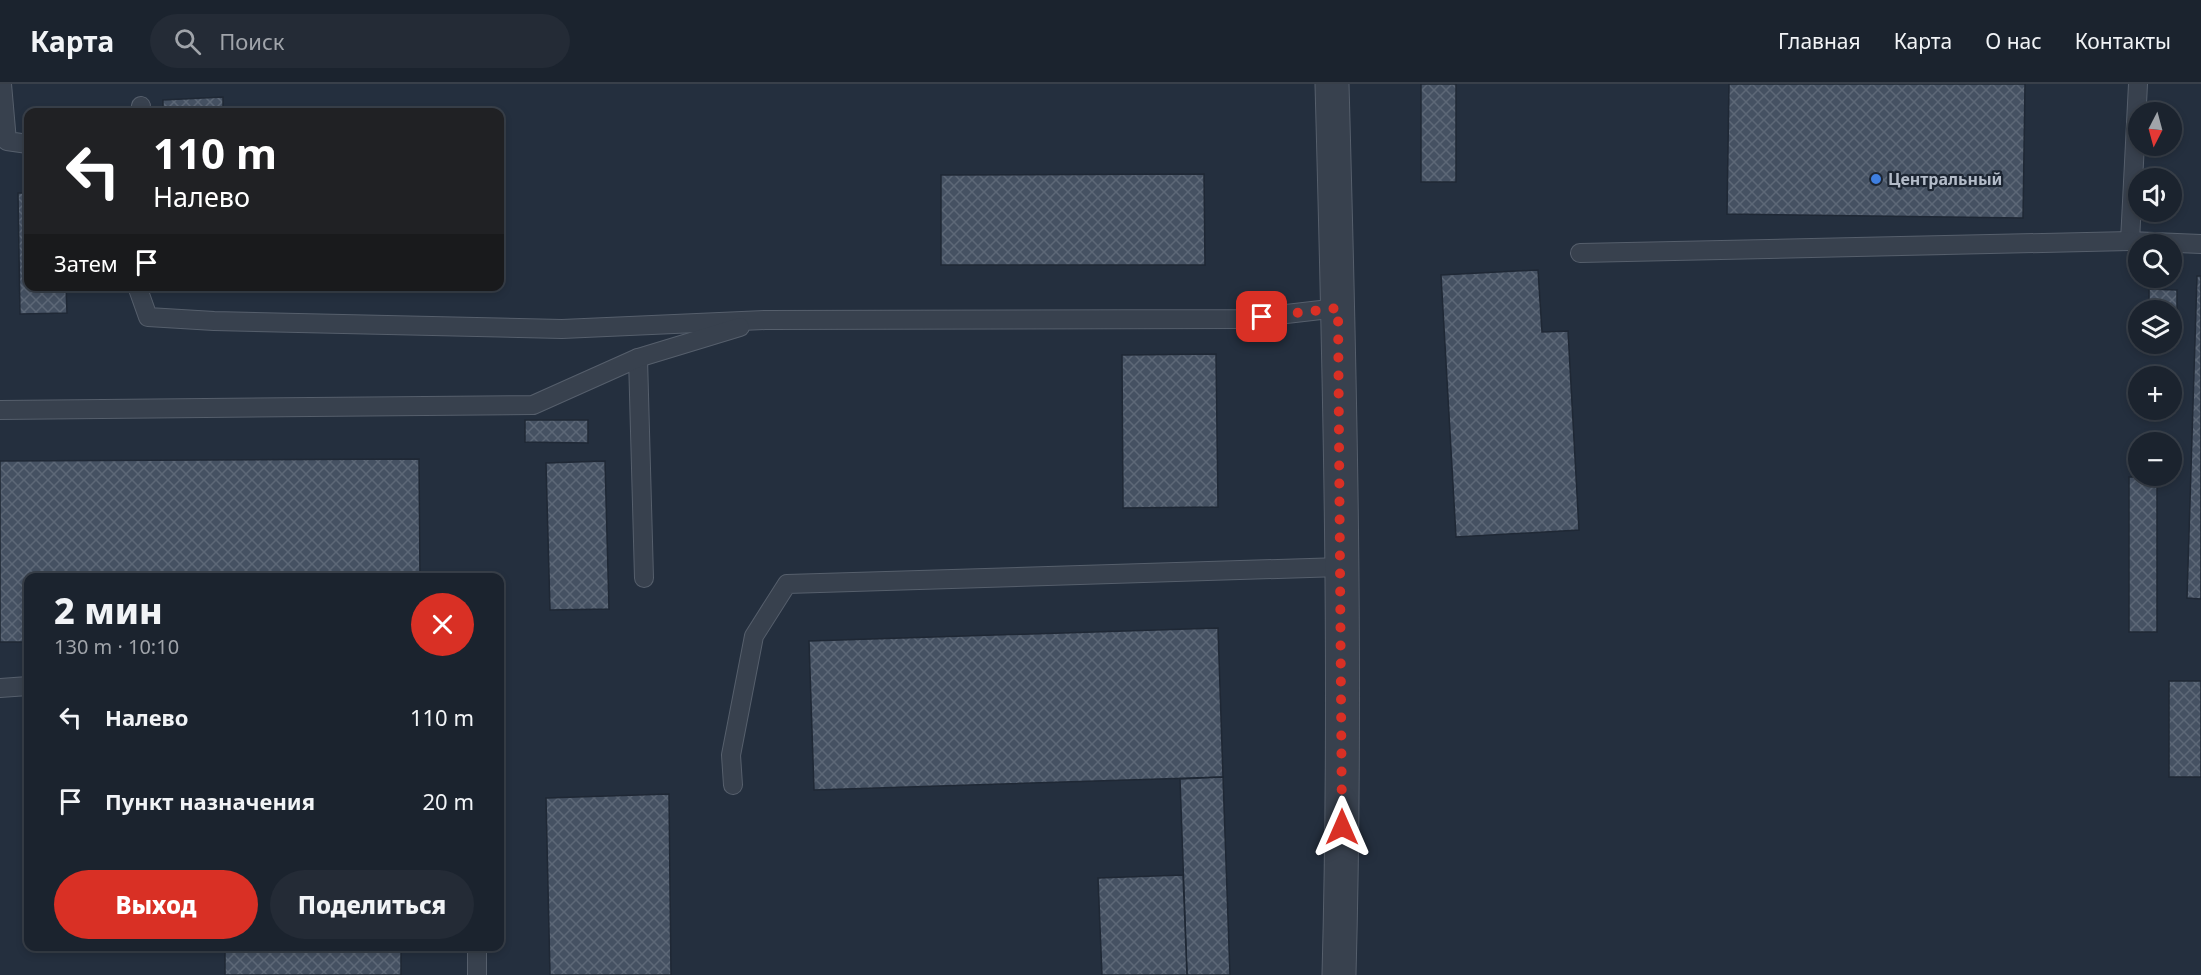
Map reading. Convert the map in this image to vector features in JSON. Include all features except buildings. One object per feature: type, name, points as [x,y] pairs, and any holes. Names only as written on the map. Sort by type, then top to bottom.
[{"type":"street","points":[[1332,84],[1338,308],[1341,567],[1342,875],[1339,975]]},
{"type":"lane","points":[[2,84],[7,141],[24,143]]},
{"type":"lane","points":[[2130,234],[2138,84]]},
{"type":"lane","points":[[1580,253],[2128,241]]},
{"type":"lane","points":[[2182,243],[2201,244]]},
{"type":"lane","points":[[139,291],[148,317],[214,321],[562,329],[765,320],[1243,319],[1338,308]]},
{"type":"lane","points":[[0,410],[533,405],[638,358],[765,320]]},
{"type":"lane","points":[[638,358],[644,578]]},
{"type":"lane","points":[[733,785],[731,755],[754,636],[787,584],[1341,567]]},
{"type":"lane","points":[[0,687],[24,686]]},
{"type":"lane","points":[[477,951],[477,975]]},
{"type":"place","name":"Центральный","points":[[1876,179]]},
{"type":"route","points":[[1262,317],[1338,308],[1341,447],[1342,827]]}]
